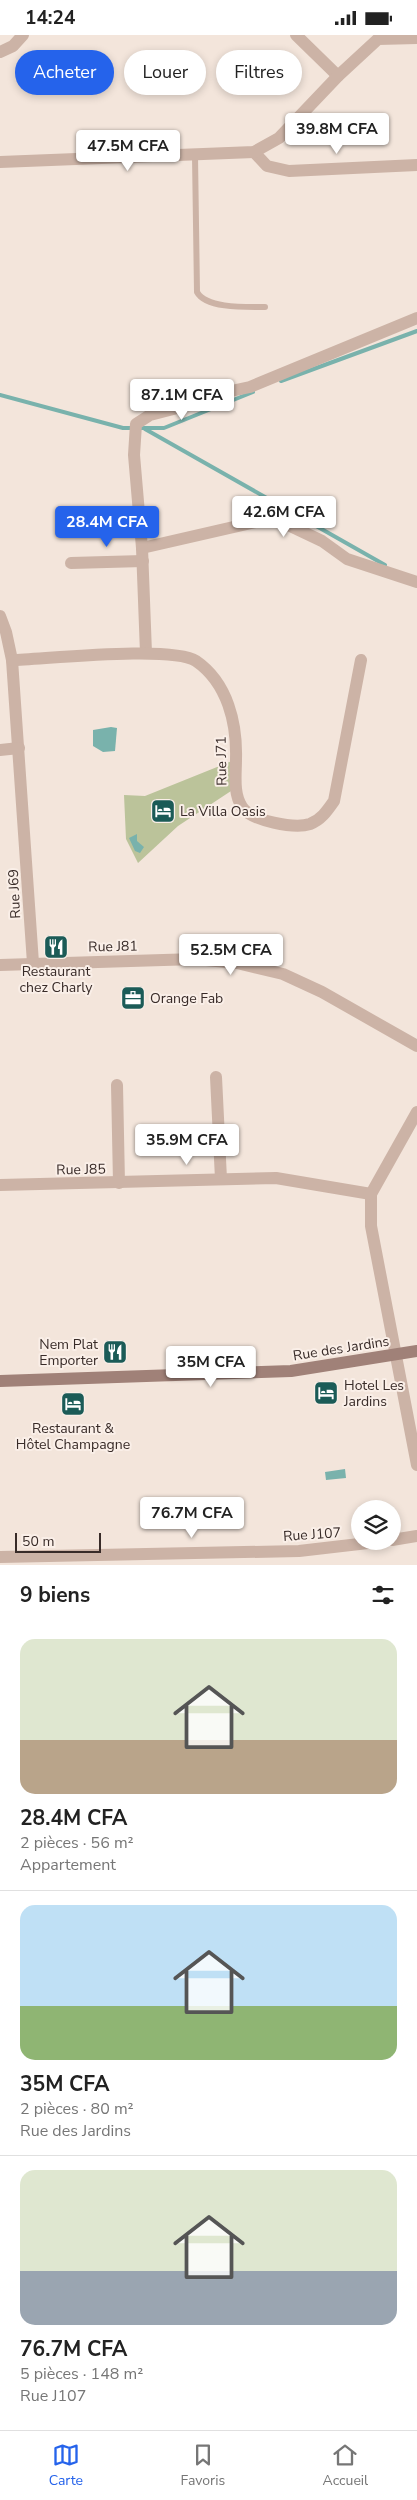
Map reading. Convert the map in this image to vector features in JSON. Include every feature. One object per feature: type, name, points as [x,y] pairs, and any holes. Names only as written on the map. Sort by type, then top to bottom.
[{"type":"main road","name":"Rue des Jardins","points":[[0,1381],[291,1371],[417,1351]]},
{"type":"street","points":[[0,53],[13,46],[24,35]]},
{"type":"street","points":[[296,35],[338,76]]},
{"type":"street","points":[[0,162],[195,156],[254,152],[279,138],[378,37],[417,38]]},
{"type":"street","points":[[254,152],[267,166],[289,171],[417,165]]},
{"type":"street","points":[[146,653],[143,561],[134,455],[134,426],[150,415],[185,406],[217,394],[250,387],[417,318]]},
{"type":"street","points":[[142,548],[264,520],[282,522],[322,541],[347,559],[417,582]]},
{"type":"street","points":[[71,563],[143,561]]},
{"type":"street","name":"Rue J69","points":[[0,616],[12,660],[33,963]]},
{"type":"street","name":"Rue J71","points":[[12,660],[146,653],[179,655],[196,661],[217,683],[231,710],[237,732],[236,789],[242,807],[250,815],[268,821],[308,825],[322,817],[334,801],[361,660]]},
{"type":"street","points":[[0,750],[19,748]]},
{"type":"street","name":"Rue J81","points":[[0,965],[196,959],[237,963],[283,974],[314,988],[417,1046]]},
{"type":"street","points":[[216,1077],[221,1179]]},
{"type":"street","points":[[117,1085],[119,1183]]},
{"type":"street","points":[[417,1112],[371,1194],[371,1226],[417,1465]]},
{"type":"street","name":"Rue J85","points":[[0,1185],[276,1178],[371,1194]]},
{"type":"street","points":[[401,1539],[417,1536]]},
{"type":"street","name":"Rue J107","points":[[0,1557],[299,1551],[351,1545]]},
{"type":"lane","points":[[195,156],[197,292],[200,299],[235,307],[265,307]]},
{"type":"green space","name":"La Villa Oasis","points":[[232,761],[231,791],[178,826],[138,863],[126,839],[124,795],[145,796]]},
{"type":"water","points":[[117,728],[115,751],[103,752],[93,746],[93,730]]},
{"type":"water","points":[[137,834],[137,841],[144,847],[140,853],[135,851],[129,838]]},
{"type":"water","points":[[345,1469],[346,1478],[326,1480],[325,1472]]},
{"type":"waterway","points":[[281,381],[417,331]]},
{"type":"waterway","points":[[0,395],[123,428],[164,428],[253,392]]},
{"type":"waterway","points":[[145,429],[385,565]]},
{"type":"place","name":"La Villa Oasis","points":[[163,811]]},
{"type":"place","name":"Restaurant chez Charly","points":[[56,947]]},
{"type":"place","name":"Orange Fab","points":[[133,998]]},
{"type":"place","name":"Nem Plat Emporter","points":[[115,1352]]},
{"type":"place","name":"Hotel Les Jardins","points":[[326,1393]]},
{"type":"place","name":"Restaurant & Hôtel Champagne","points":[[73,1404]]}]
